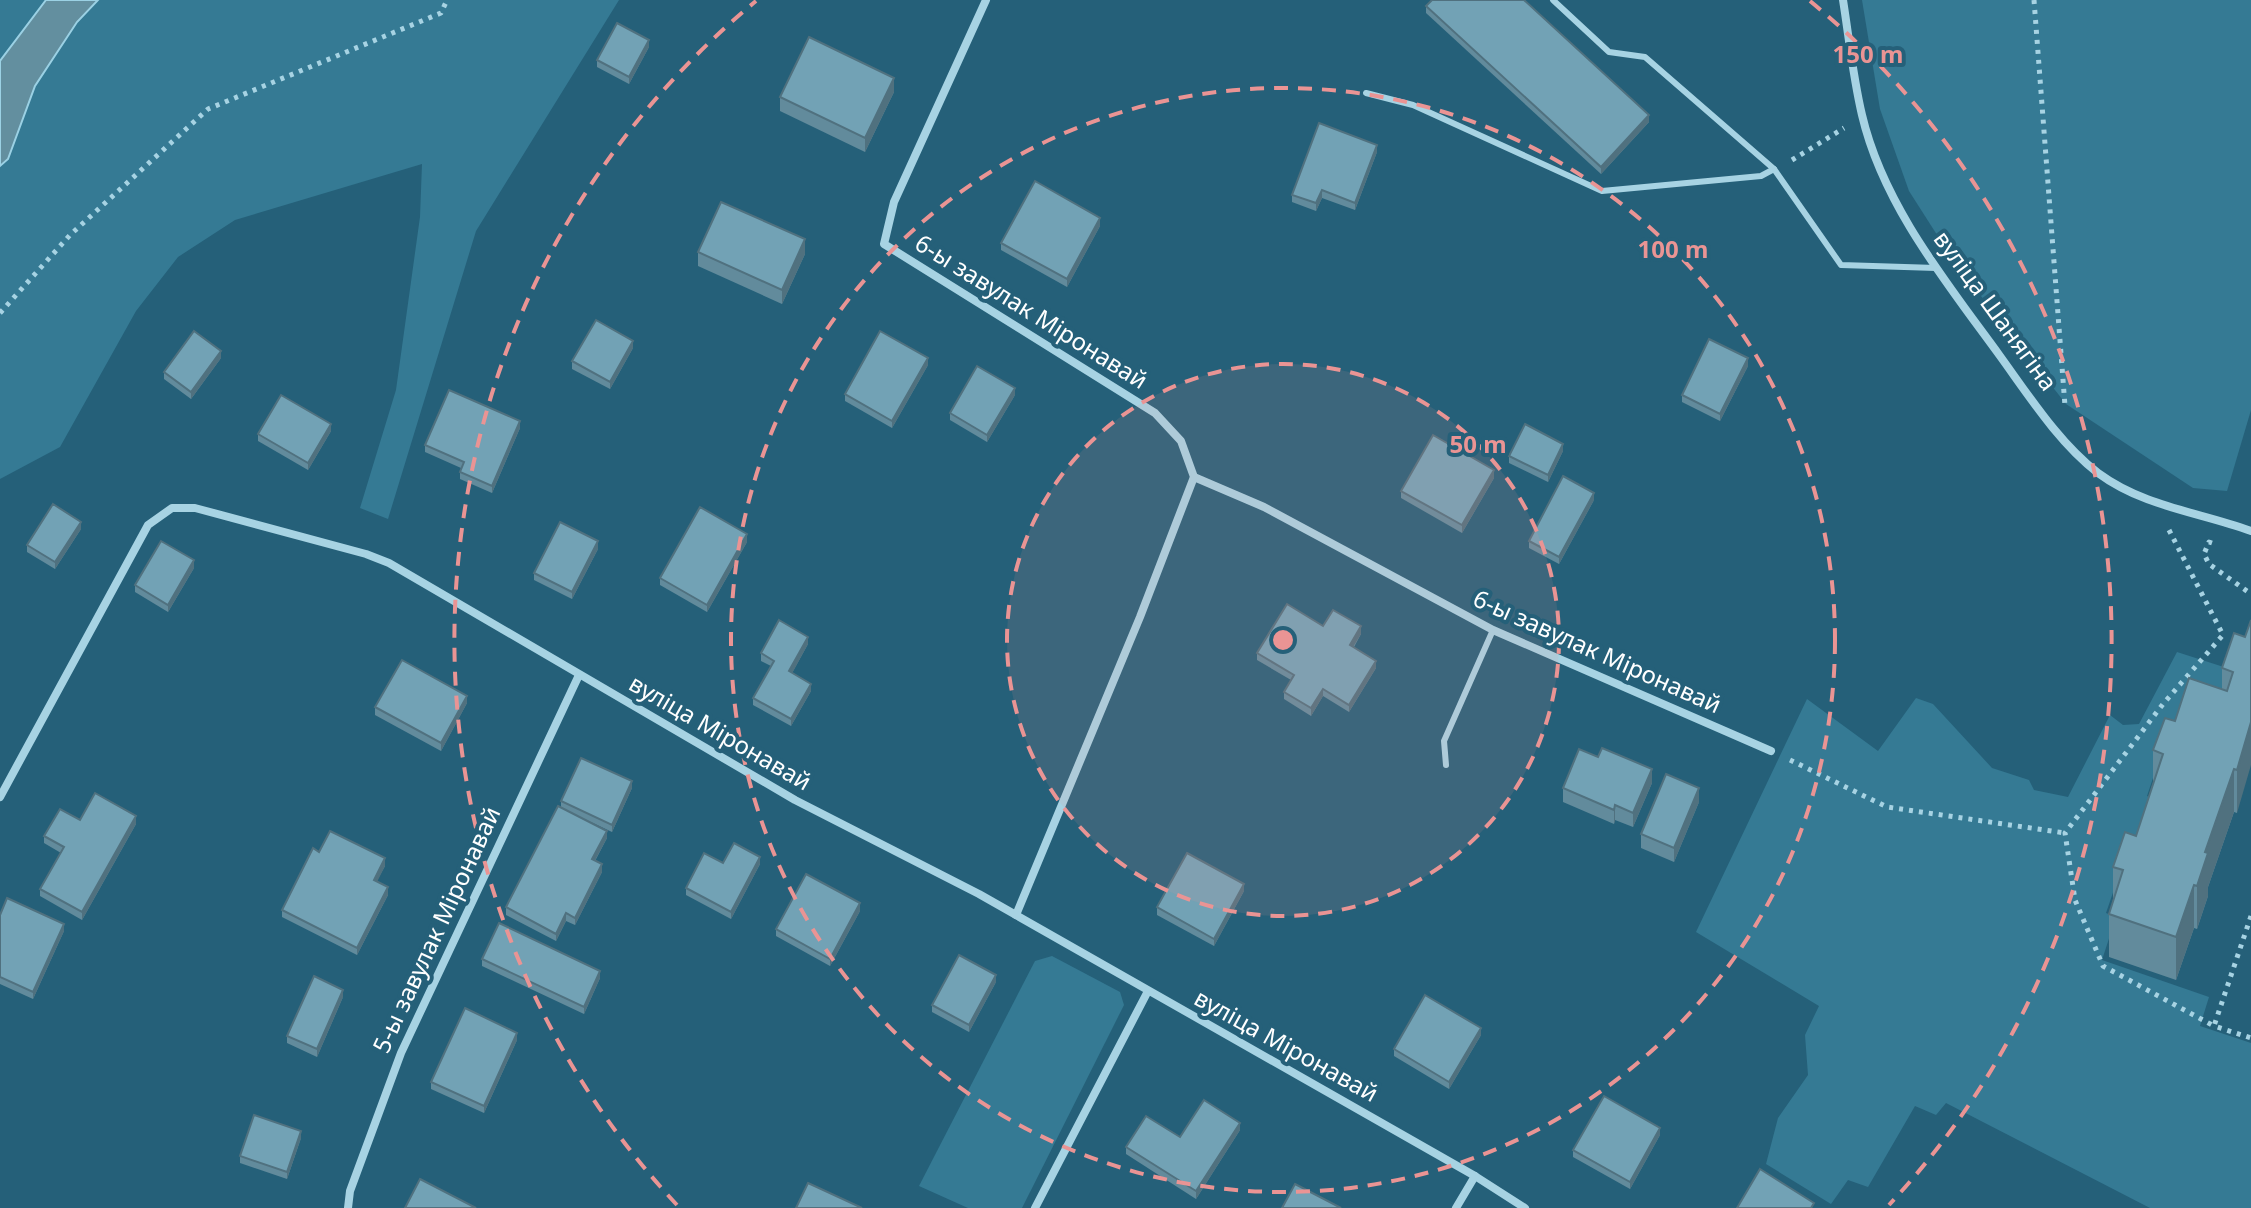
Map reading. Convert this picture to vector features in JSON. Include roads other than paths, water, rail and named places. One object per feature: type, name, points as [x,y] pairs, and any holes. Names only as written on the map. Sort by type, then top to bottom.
[{"type":"street","name":"6-ы завулак Міронавай","points":[[986,0],[894,202],[884,244],[1155,413],[1181,441],[1194,477],[1264,507],[1493,630],[1771,751]]},
{"type":"street","name":"вуліца Шанягіна","points":[[1843,0],[1862,116],[1891,196],[1936,268],[2029,396],[2068,444],[2099,473],[2156,504],[2251,531]]},
{"type":"street","points":[[1016,915],[1140,617],[1194,477]]},
{"type":"street","name":"вуліца Міронавай","points":[[0,797],[148,525],[172,508],[195,508],[366,554],[389,563],[795,800],[1016,915],[1475,1176],[1525,1208]]},
{"type":"street","name":"5-ы завулак Міронавай","points":[[348,1208],[350,1191],[401,1053],[579,675]]},
{"type":"street","points":[[1035,1208],[1148,991]]},
{"type":"street","points":[[1456,1208],[1475,1176]]},
{"type":"lane","points":[[1553,0],[1609,52],[1645,57],[1774,169],[1841,265],[1936,268]]},
{"type":"lane","points":[[1366,93],[1413,105],[1602,191],[1761,176],[1774,169]]},
{"type":"lane","points":[[1446,765],[1444,741],[1493,630]]}]
